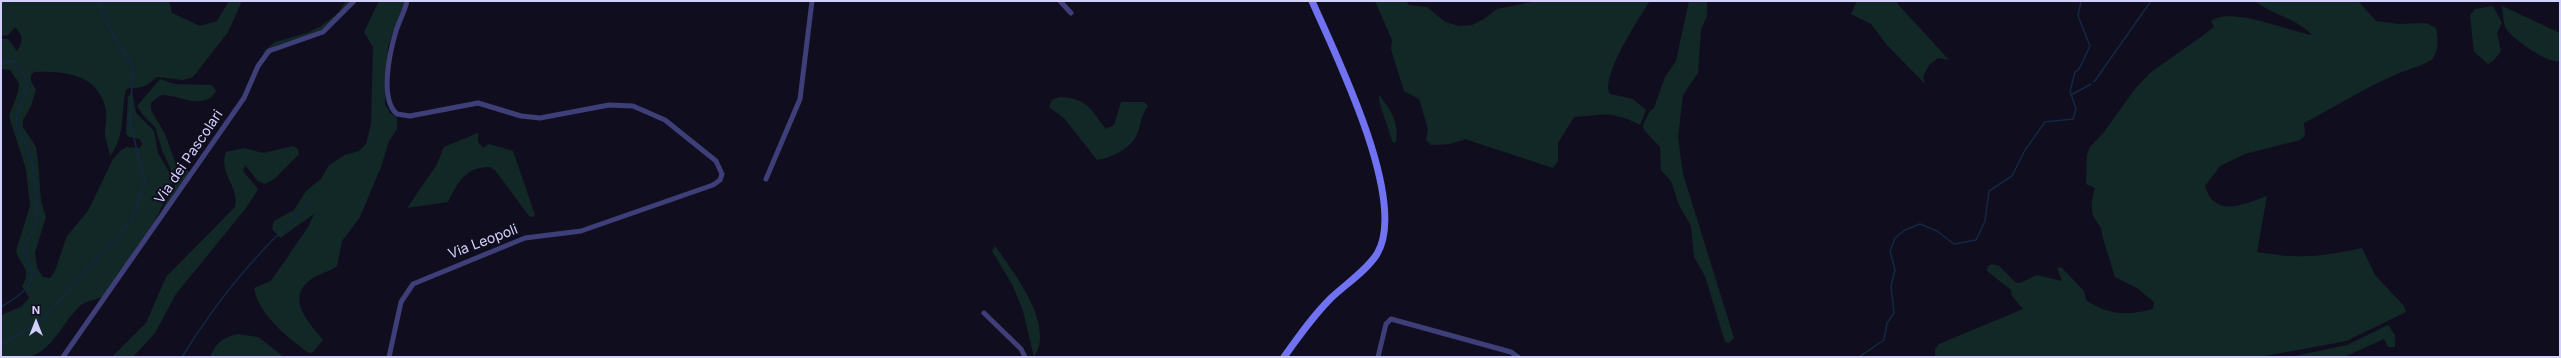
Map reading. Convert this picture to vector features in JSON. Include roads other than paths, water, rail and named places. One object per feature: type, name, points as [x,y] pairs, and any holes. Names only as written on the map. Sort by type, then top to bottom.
[{"type":"street","name":"Via dei Pascolari","points":[[63,357],[244,98],[265,56],[274,48],[298,42],[323,32],[354,1]]},
{"type":"street","name":"Via Leopoli","points":[[389,357],[401,302],[413,284],[525,238],[571,233],[640,212],[716,183],[721,177],[720,165],[665,120],[649,111],[629,105],[609,105],[546,118],[527,117],[478,103],[410,116],[397,114],[390,105],[387,91],[392,47],[407,1]]},
{"type":"street","points":[[766,179],[800,99],[812,1]]},
{"type":"street","points":[[1060,1],[1071,13]]},
{"type":"street","points":[[1285,357],[1315,315],[1374,258],[1382,244],[1386,227],[1382,193],[1365,125],[1312,1]]},
{"type":"street","points":[[984,313],[1022,348],[1025,357]]},
{"type":"street","points":[[1378,357],[1386,322],[1391,319],[1511,352],[1518,357]]},
{"type":"waterway","points":[[1,344],[38,324],[132,220],[145,182],[130,122],[133,68],[113,35],[99,1]]},
{"type":"waterway","points":[[1859,357],[1884,340],[1887,323],[1894,313],[1891,286],[1895,270],[1890,251],[1895,238],[1905,230],[1920,224],[1937,231],[1954,244],[1976,240],[1985,221],[1989,191],[2012,176],[2025,150],[2045,122],[2073,119],[2076,109],[2070,91],[2075,72],[2079,69],[2090,46],[2078,16],[2081,1]]},
{"type":"waterway","points":[[2094,82],[2151,1]]},
{"type":"waterway","points":[[1,63],[12,61],[22,71],[26,79],[27,86],[19,107],[17,124],[30,156],[35,186],[36,208],[35,224],[24,246],[32,270],[30,282],[22,292],[1,307]]},
{"type":"waterway","points":[[2071,95],[2091,84]]},
{"type":"waterway","points":[[182,357],[224,295],[255,259],[308,205]]}]
